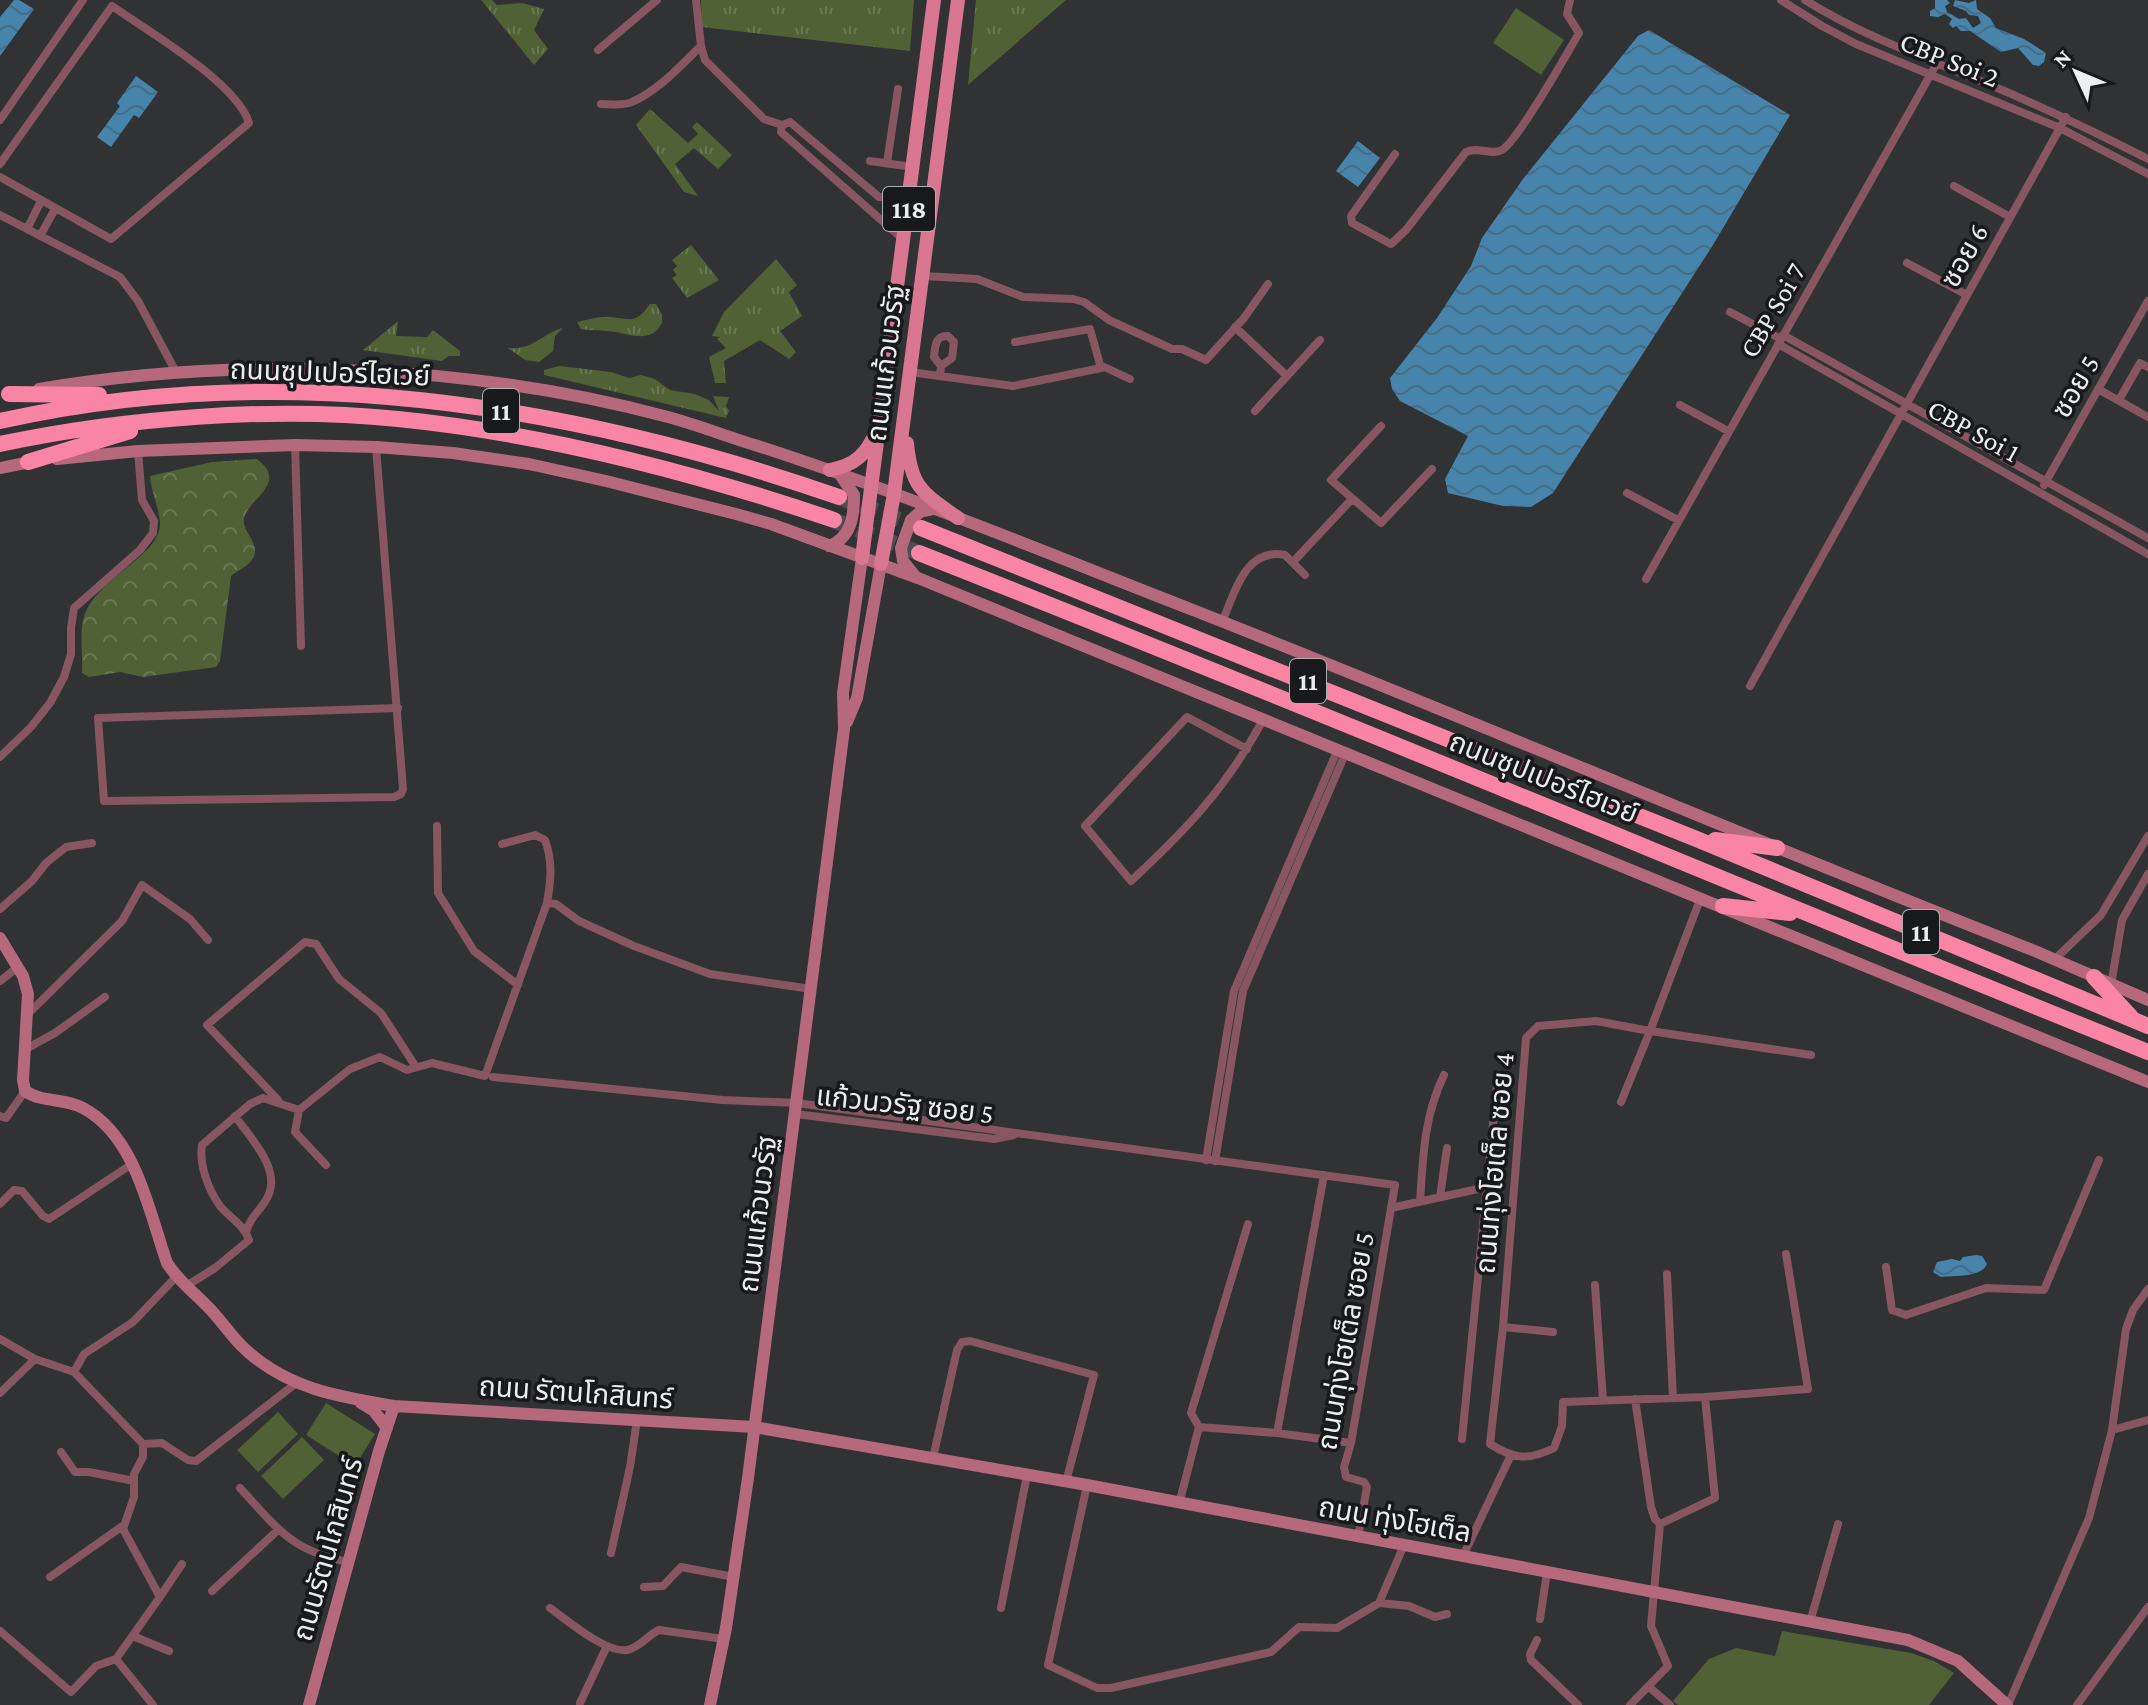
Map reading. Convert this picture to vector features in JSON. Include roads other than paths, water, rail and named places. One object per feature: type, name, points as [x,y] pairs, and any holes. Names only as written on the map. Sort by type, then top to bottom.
[{"type":"highway","name":"ถนนซุปเปอร์ไฮเวย์","points":[[0,421],[152,396],[345,393],[497,410],[631,435],[751,467],[839,497]]},
{"type":"highway","points":[[5,395],[152,396]]},
{"type":"highway","name":"ถนนซุปเปอร์ไฮเวย์","points":[[0,444],[63,430],[170,419],[345,416],[460,426],[687,474],[834,520]]},
{"type":"highway","points":[[28,462],[170,419]]},
{"type":"highway","name":"ถนนซุปเปอร์ไฮเวย์","points":[[921,528],[1694,838],[2142,1024]]},
{"type":"highway","name":"ถนนซุปเปอร์ไฮเวย์","points":[[919,553],[1308,708],[2148,1052]]},
{"type":"highway","points":[[1694,838],[1777,848]]},
{"type":"highway","points":[[1723,906],[1808,915]]},
{"type":"highway","points":[[2094,977],[2142,1024]]},
{"type":"main road","name":"ถนนแก้วนวรัฐ","points":[[710,1705],[734,1577],[796,1108],[844,729],[843,693],[882,419],[934,0]]},
{"type":"main road","name":"ถนนแก้วนวรัฐ","points":[[844,729],[857,698],[894,494],[958,0]]},
{"type":"main road","points":[[5,395],[112,378],[272,370],[370,372],[511,385],[669,417],[873,486],[1222,622],[2148,1000]]},
{"type":"main road","points":[[905,418],[912,477],[932,500],[958,518]]},
{"type":"main road","points":[[835,472],[865,453],[882,419]]},
{"type":"main road","points":[[0,468],[28,462],[138,451],[295,445],[376,447],[483,458],[606,481],[771,524],[915,576],[2148,1082]]},
{"type":"main road","points":[[829,546],[840,542],[849,532],[854,499],[851,488],[835,472]]},
{"type":"main road","points":[[915,576],[903,561],[901,548],[911,520],[920,512],[934,509]]},
{"type":"main road","points":[[0,938],[18,967],[28,994],[25,1091],[35,1098],[83,1108],[105,1126],[132,1164],[167,1263],[181,1282]]},
{"type":"main road","name":"ถนน รัตนโกสินทร์","points":[[181,1282],[210,1308],[244,1349],[275,1374],[295,1384],[356,1400],[394,1406],[754,1427]]},
{"type":"main road","points":[[356,1400],[374,1411],[387,1428]]},
{"type":"main road","name":"ถนนรัตนโกสินทร์","points":[[309,1705],[394,1406]]},
{"type":"main road","name":"ถนน ทุ่งโฮเต็ล","points":[[754,1427],[1087,1485],[1908,1640],[1958,1661],[2008,1705]]},
{"type":"street","points":[[0,120],[83,0]]},
{"type":"street","points":[[598,50],[657,0]]},
{"type":"street","points":[[696,0],[705,60],[764,119],[782,125],[790,122],[879,197],[910,199]]},
{"type":"street","points":[[1395,154],[1351,216],[1352,223],[1391,244],[1406,230],[1466,152],[1475,148],[1492,153],[1503,149],[1516,134],[1579,33],[1567,14],[1570,0]]},
{"type":"street","name":"CBP Soi 2","points":[[1781,0],[1856,44],[2060,128],[2148,174]]},
{"type":"street","name":"CBP Soi 2","points":[[1805,0],[1850,27],[2066,117],[2148,159]]},
{"type":"street","points":[[0,164],[112,6],[217,79],[247,116],[249,123],[111,239],[0,177]]},
{"type":"street","points":[[601,104],[631,104],[657,88],[701,46]]},
{"type":"street","name":"CBP Soi 7","points":[[1646,579],[1937,63]]},
{"type":"street","points":[[887,163],[898,89]]},
{"type":"street","name":"ซอย 6","points":[[1750,686],[2066,117]]},
{"type":"street","points":[[782,125],[781,132],[905,241]]},
{"type":"street","points":[[870,161],[914,167]]},
{"type":"street","points":[[1954,186],[2010,217]]},
{"type":"street","points":[[27,229],[41,201]]},
{"type":"street","points":[[40,236],[55,209]]},
{"type":"street","points":[[0,215],[120,277],[138,301],[177,374]]},
{"type":"street","points":[[1907,263],[1967,295]]},
{"type":"street","points":[[923,276],[977,279],[1023,297],[1084,302],[1109,320],[1172,349],[1182,349],[1206,360],[1268,284]]},
{"type":"street","name":"ซอย 5","points":[[2039,492],[2148,301]]},
{"type":"street","points":[[1730,312],[1780,339]]},
{"type":"street","points":[[1235,327],[1287,376]]},
{"type":"street","points":[[910,372],[940,371],[1013,386],[1101,368],[1090,329],[1015,342]]},
{"type":"street","name":"CBP Soi 1","points":[[1780,339],[1908,404],[2148,538]]},
{"type":"street","name":"CBP Soi 1","points":[[1780,339],[1902,415],[2148,554]]},
{"type":"street","points":[[1255,411],[1320,340]]},
{"type":"street","points":[[2119,400],[2140,363],[2148,367]]},
{"type":"street","points":[[1100,365],[1130,379]]},
{"type":"street","points":[[2098,389],[2148,417]]},
{"type":"street","points":[[1680,405],[1728,431]]},
{"type":"street","points":[[1381,426],[1331,480],[1352,499],[1381,523],[1432,469]]},
{"type":"street","points":[[295,445],[301,646]]},
{"type":"street","points":[[376,447],[398,708],[401,794],[394,797],[104,801],[98,718],[398,708]]},
{"type":"street","points":[[0,757],[37,719],[64,677],[71,654],[74,608],[140,550],[153,533],[154,521],[142,500],[138,451]]},
{"type":"street","points":[[1627,493],[1678,520]]},
{"type":"street","points":[[1293,562],[1352,499]]},
{"type":"street","points":[[1222,622],[1245,571],[1263,554],[1285,555],[1305,575]]},
{"type":"street","points":[[1247,749],[1187,717],[1085,826],[1131,881],[1191,825],[1228,779],[1247,749],[1263,720]]},
{"type":"street","points":[[1277,1433],[1324,1175],[1211,1160],[1234,1017],[1234,991],[1342,751]]},
{"type":"street","points":[[437,826],[438,893],[474,951],[518,985]]},
{"type":"street","points":[[326,1165],[295,1132],[299,1110],[350,1069],[380,1057],[407,1070],[432,1063],[485,1076],[547,903],[552,876],[545,840],[535,835],[502,844]]},
{"type":"street","points":[[2054,960],[2101,915],[2148,836]]},
{"type":"street","points":[[0,909],[66,847],[92,843]]},
{"type":"street","points":[[2111,985],[2122,920],[2148,874]]},
{"type":"street","points":[[26,1015],[122,921],[142,885],[190,919],[208,940]]},
{"type":"street","points":[[1621,1102],[1701,897]]},
{"type":"street","points":[[547,903],[556,904],[579,921],[634,946],[710,974],[811,989]]},
{"type":"street","points":[[2101,915],[2122,920]]},
{"type":"street","points":[[279,1102],[207,1025],[305,942],[316,944],[339,979],[381,1013],[416,1067]]},
{"type":"street","points":[[0,981],[18,967]]},
{"type":"street","points":[[24,1050],[55,1033],[105,997]]},
{"type":"street","name":"ถนนทุ่งโฮเต็ล ซอย 4","points":[[1510,1457],[1490,1444],[1503,1327],[1526,1038],[1538,1026],[1596,1021],[1811,1055]]},
{"type":"street","points":[[1462,1439],[1498,1074]]},
{"type":"street","points":[[1420,1202],[1426,1128],[1432,1100],[1444,1075]]},
{"type":"street","name":"แก้วนวรัฐ ซอย 5","points":[[493,1077],[796,1108],[995,1134],[1022,1133],[1211,1160]]},
{"type":"street","points":[[0,1116],[6,1118],[25,1091]]},
{"type":"street","points":[[74,1372],[84,1354],[133,1322],[181,1282],[215,1268],[249,1240],[246,1232],[221,1206],[200,1160],[202,1145],[250,1104],[263,1098],[299,1110]]},
{"type":"street","points":[[235,1116],[268,1165],[273,1183],[266,1200],[250,1218],[246,1232]]},
{"type":"street","points":[[1440,1197],[1447,1148]]},
{"type":"street","points":[[1886,1267],[1892,1310],[1906,1315],[1986,1288],[2044,1290],[2099,1160]]},
{"type":"street","points":[[0,1204],[14,1190],[22,1191],[49,1219],[132,1164]]},
{"type":"street","name":"ถนนทุ่งโฮเต็ล ซอย 5","points":[[1324,1175],[1395,1185],[1344,1474],[1364,1482],[1368,1492],[1358,1537]]},
{"type":"street","points":[[1391,1208],[1487,1187]]},
{"type":"street","points":[[1179,1504],[1199,1427],[1191,1413],[1248,1224]]},
{"type":"street","points":[[1463,1556],[1510,1457],[1539,1455],[1554,1448],[1562,1426],[1563,1402],[1705,1397],[1808,1389],[1786,1254]]},
{"type":"street","points":[[1667,1274],[1673,1398]]},
{"type":"street","points":[[1595,1285],[1603,1400]]},
{"type":"street","points":[[2008,1705],[2089,1518],[2112,1430],[2126,1329],[2133,1310],[2148,1289]]},
{"type":"street","points":[[1503,1327],[1553,1332]]},
{"type":"street","points":[[0,1339],[35,1359],[74,1372],[143,1444],[143,1457],[134,1474],[134,1497],[124,1525],[125,1534],[160,1597]]},
{"type":"street","points":[[933,1458],[957,1350],[962,1342],[970,1341],[1094,1375],[1066,1482]]},
{"type":"street","points":[[0,1393],[35,1359]]},
{"type":"street","points":[[143,1444],[162,1443],[188,1460],[196,1461],[295,1384]]},
{"type":"street","points":[[1660,1524],[1715,1498],[1705,1397]]},
{"type":"street","points":[[1630,1705],[1668,1666],[1651,1626],[1660,1524],[1651,1507],[1635,1399]]},
{"type":"street","points":[[611,1553],[637,1420]]},
{"type":"street","points":[[2112,1430],[2148,1420]]},
{"type":"street","points":[[1199,1427],[1351,1443]]},
{"type":"street","points":[[61,1452],[75,1472],[134,1481]]},
{"type":"street","points":[[1001,1608],[1027,1475]]},
{"type":"street","points":[[1087,1485],[1048,1665],[1097,1688],[1111,1688],[1271,1652],[1299,1627],[1337,1628],[1379,1603],[1404,1545]]},
{"type":"street","points":[[240,1488],[293,1543],[322,1557],[349,1562]]},
{"type":"street","points":[[1810,1622],[1838,1524]]},
{"type":"street","points":[[50,1577],[124,1525]]},
{"type":"street","points":[[212,1591],[278,1530]]},
{"type":"street","points":[[0,1631],[71,1692],[96,1666],[116,1659],[182,1564]]},
{"type":"street","points":[[644,1587],[663,1586],[681,1567],[734,1577]]},
{"type":"street","points":[[1540,1619],[1547,1572]]},
{"type":"street","points":[[1379,1603],[1409,1606],[1435,1617],[1447,1614]]},
{"type":"street","points":[[2077,1705],[2148,1607]]},
{"type":"street","points":[[550,1608],[607,1646],[628,1650],[659,1630],[724,1639]]},
{"type":"street","points":[[133,1636],[169,1651]]},
{"type":"street","points":[[1537,1640],[1530,1654],[1531,1660],[1578,1705]]},
{"type":"street","points":[[580,1703],[607,1646]]},
{"type":"street","points":[[116,1659],[153,1705]]},
{"type":"street","points":[[1648,1686],[1670,1705]]},
{"type":"water","points":[[14,0],[34,9],[0,56],[0,17]]},
{"type":"water","points":[[1935,0],[1947,0],[1950,3],[1945,6],[1947,12],[1959,19],[1966,18],[1973,28],[1981,23],[1978,16],[1969,15],[1953,6],[1955,0],[1969,3],[1976,0],[1977,9],[1990,18],[1996,28],[2024,39],[2046,53],[2044,62],[2039,66],[2033,65],[2018,48],[2001,52],[1970,31],[1961,31],[1956,26],[1953,28],[1949,24],[1952,19],[1945,14],[1930,16]]},
{"type":"water","points":[[1649,30],[1790,115],[1713,245],[1553,493],[1531,507],[1503,506],[1448,493],[1445,479],[1468,436],[1400,401],[1392,389],[1390,378],[1437,318],[1471,266],[1482,238],[1523,179],[1638,36]]},
{"type":"water","points":[[136,76],[158,92],[139,118],[134,115],[111,147],[97,137],[120,106],[117,103]]},
{"type":"water","points":[[1358,141],[1380,158],[1358,187],[1336,171]]},
{"type":"water","points":[[1982,1256],[1987,1264],[1979,1272],[1941,1277],[1933,1272],[1937,1262],[1960,1261],[1963,1257]]},
{"type":"tunnel","points":[[839,497],[921,528]]},
{"type":"tunnel","points":[[835,521],[919,553]]}]
